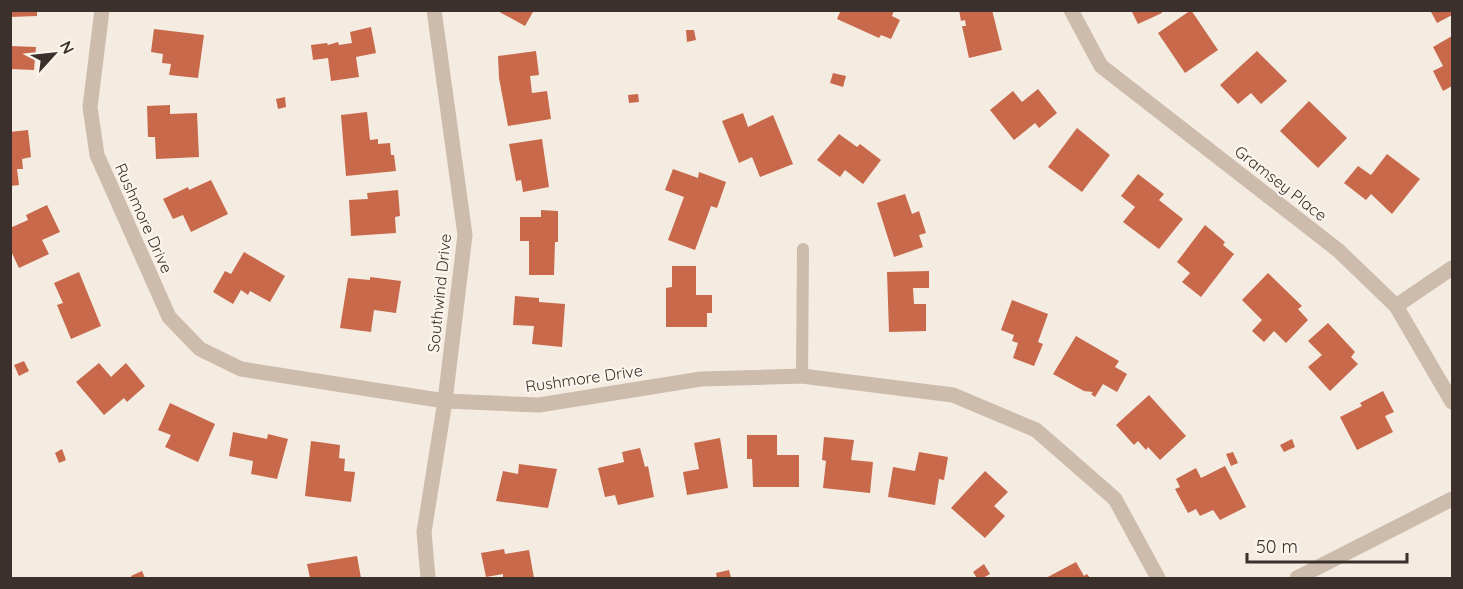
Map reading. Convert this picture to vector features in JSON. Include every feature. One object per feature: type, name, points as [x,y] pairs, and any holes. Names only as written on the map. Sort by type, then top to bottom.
[{"type":"street","name":"Rushmore Drive","points":[[102,10],[90,107],[97,155],[170,317],[200,350],[241,369],[446,400],[539,405],[701,379],[802,376],[953,395],[1036,430],[1115,499],[1158,579]]},
{"type":"street","name":"Southwind Drive","points":[[428,579],[424,532],[446,400],[465,234],[434,10]]},
{"type":"street","name":"Gramsey Place","points":[[1071,10],[1101,66],[1339,251],[1396,306],[1452,402]]},
{"type":"street","points":[[1396,306],[1452,268]]},
{"type":"street","points":[[1297,579],[1452,499]]},
{"type":"lane","points":[[802,376],[803,249]]},
{"type":"building","points":[[10,10],[37,10],[37,16],[10,17]]},
{"type":"building","points":[[496,10],[534,10],[525,26]]},
{"type":"building","points":[[841,10],[894,10],[892,16],[900,20],[891,39],[881,35],[879,38],[837,19]]},
{"type":"building","points":[[959,10],[992,10],[1002,50],[969,58],[962,26],[966,26],[965,20],[961,21]]},
{"type":"building","points":[[1131,10],[1161,10],[1162,13],[1138,24]]},
{"type":"building","points":[[1191,10],[1218,50],[1185,73],[1158,33]]},
{"type":"building","points":[[1430,10],[1452,10],[1452,15],[1437,23]]},
{"type":"building","points":[[371,27],[376,53],[356,57],[359,77],[331,81],[328,58],[313,60],[311,45],[352,43],[350,32]]},
{"type":"building","points":[[154,29],[204,35],[198,78],[169,75],[171,64],[162,63],[163,54],[151,52]]},
{"type":"building","points":[[686,30],[694,30],[696,40],[687,42]]},
{"type":"building","points":[[1452,36],[1452,86],[1443,91],[1433,71],[1443,66],[1433,47]]},
{"type":"building","points":[[10,46],[36,47],[34,70],[10,69]]},
{"type":"building","points":[[536,51],[539,75],[530,76],[532,93],[547,91],[551,119],[508,126],[499,78],[498,56]]},
{"type":"building","points":[[1257,51],[1287,81],[1261,104],[1251,93],[1238,104],[1220,85]]},
{"type":"building","points":[[833,73],[846,76],[843,87],[830,83]]},
{"type":"building","points":[[1038,89],[1057,113],[1039,128],[1035,123],[1014,140],[990,110],[1013,91],[1022,102]]},
{"type":"building","points":[[638,94],[639,102],[629,103],[628,95]]},
{"type":"building","points":[[285,97],[286,107],[278,109],[276,99]]},
{"type":"building","points":[[1309,101],[1347,138],[1318,168],[1280,131]]},
{"type":"building","points":[[170,105],[170,114],[197,113],[199,157],[156,159],[155,137],[148,137],[147,106]]},
{"type":"building","points":[[367,112],[370,140],[378,139],[378,144],[390,143],[396,171],[346,176],[341,115]]},
{"type":"building","points":[[743,113],[748,127],[773,115],[793,164],[760,177],[752,157],[739,163],[722,121]]},
{"type":"building","points":[[1077,128],[1110,155],[1082,192],[1048,167]]},
{"type":"building","points":[[28,130],[31,157],[22,159],[23,169],[17,169],[19,185],[10,186],[10,132]]},
{"type":"building","points":[[839,134],[857,147],[860,144],[881,160],[863,184],[845,170],[840,177],[817,160]]},
{"type":"building","points":[[542,139],[549,187],[523,192],[521,180],[516,181],[509,144]]},
{"type":"building","points":[[1387,154],[1420,179],[1392,214],[1371,194],[1366,200],[1344,183],[1358,166],[1371,175]]},
{"type":"building","points":[[673,169],[698,178],[699,172],[726,182],[717,208],[711,206],[695,250],[668,240],[684,197],[665,190]]},
{"type":"building","points":[[1138,174],[1164,194],[1159,200],[1183,219],[1159,249],[1123,222],[1135,207],[1121,196]]},
{"type":"building","points":[[211,180],[228,214],[191,232],[183,215],[173,219],[163,199],[188,187],[189,190]]},
{"type":"building","points":[[398,190],[400,216],[395,217],[396,233],[351,236],[349,200],[368,199],[367,193]]},
{"type":"building","points":[[905,194],[912,214],[919,211],[926,233],[919,235],[923,247],[894,257],[877,203]]},
{"type":"building","points":[[47,205],[60,232],[42,240],[49,254],[19,268],[10,249],[10,228],[28,220],[26,215]]},
{"type":"building","points":[[541,210],[558,211],[558,242],[555,242],[554,275],[529,275],[529,241],[520,241],[520,217],[541,217]]},
{"type":"building","points":[[1205,225],[1225,242],[1223,245],[1234,254],[1201,297],[1182,282],[1190,273],[1177,262]]},
{"type":"building","points":[[244,252],[285,276],[270,302],[250,291],[248,295],[241,290],[233,304],[213,292],[225,271],[231,274]]},
{"type":"building","points":[[672,266],[696,266],[696,295],[712,295],[712,313],[707,313],[707,327],[666,327],[666,288],[672,287]]},
{"type":"building","points":[[929,271],[929,288],[913,288],[914,304],[926,304],[926,331],[889,332],[887,272]]},
{"type":"building","points":[[79,272],[101,326],[71,339],[57,305],[63,303],[54,283]]},
{"type":"building","points":[[1268,273],[1302,306],[1298,309],[1308,320],[1286,343],[1274,331],[1264,342],[1252,331],[1262,320],[1242,300]]},
{"type":"building","points":[[370,277],[401,281],[396,313],[374,310],[371,332],[340,328],[348,278],[370,280]]},
{"type":"building","points":[[515,296],[539,298],[539,302],[565,304],[562,347],[532,344],[534,326],[513,325]]},
{"type":"building","points":[[1012,300],[1048,314],[1038,342],[1043,344],[1034,366],[1013,358],[1018,343],[1012,341],[1014,335],[1001,330]]},
{"type":"building","points":[[1328,323],[1355,352],[1351,357],[1358,364],[1330,391],[1308,367],[1322,355],[1308,341]]},
{"type":"building","points":[[1076,336],[1119,361],[1115,367],[1127,374],[1117,392],[1103,384],[1095,397],[1091,394],[1093,392],[1084,391],[1053,374]]},
{"type":"building","points":[[24,361],[29,371],[19,376],[14,365]]},
{"type":"building","points":[[99,363],[111,377],[126,363],[145,386],[127,402],[124,398],[104,415],[76,382]]},
{"type":"building","points":[[1383,391],[1394,412],[1385,416],[1393,432],[1357,450],[1340,417],[1362,406],[1360,403]]},
{"type":"building","points":[[1149,395],[1186,436],[1160,460],[1148,447],[1146,450],[1138,441],[1134,445],[1116,425]]},
{"type":"building","points":[[170,403],[215,424],[198,462],[165,447],[171,435],[158,430]]},
{"type":"building","points":[[233,432],[267,439],[268,434],[288,439],[277,479],[251,474],[253,461],[229,456]]},
{"type":"building","points":[[747,435],[777,435],[777,455],[799,455],[799,487],[753,487],[752,459],[747,459]]},
{"type":"building","points":[[824,437],[854,440],[851,460],[873,462],[870,493],[823,488],[826,461],[822,460]]},
{"type":"building","points":[[720,438],[728,488],[687,495],[683,472],[699,469],[694,443]]},
{"type":"building","points":[[1292,439],[1295,447],[1284,452],[1280,445]]},
{"type":"building","points":[[311,441],[340,445],[339,458],[345,459],[344,471],[355,472],[351,502],[305,496]]},
{"type":"building","points":[[640,448],[645,467],[648,466],[654,497],[618,505],[615,495],[605,497],[598,468],[624,462],[622,452]]},
{"type":"building","points":[[62,449],[66,460],[59,463],[55,453]]},
{"type":"building","points":[[919,452],[948,457],[944,480],[939,479],[935,505],[888,497],[893,467],[915,471]]},
{"type":"building","points":[[1233,452],[1238,463],[1231,466],[1226,454]]},
{"type":"building","points":[[519,464],[557,469],[548,508],[496,501],[503,471],[518,474]]},
{"type":"building","points":[[1225,466],[1246,507],[1220,520],[1213,510],[1200,516],[1196,509],[1188,513],[1175,489],[1180,487],[1176,479],[1196,468],[1201,478]]},
{"type":"building","points":[[985,471],[1008,492],[994,506],[1005,516],[985,538],[951,508]]},
{"type":"building","points":[[504,549],[505,554],[529,550],[534,578],[503,578],[503,574],[486,577],[481,553]]},
{"type":"building","points":[[357,556],[361,578],[310,578],[307,564]]},
{"type":"building","points":[[1076,562],[1084,576],[1087,574],[1090,578],[1046,578]]},
{"type":"building","points":[[984,564],[990,574],[977,578],[973,572]]},
{"type":"building","points":[[729,570],[731,578],[717,578],[716,573]]},
{"type":"building","points":[[142,571],[145,578],[132,578],[131,576]]}]
